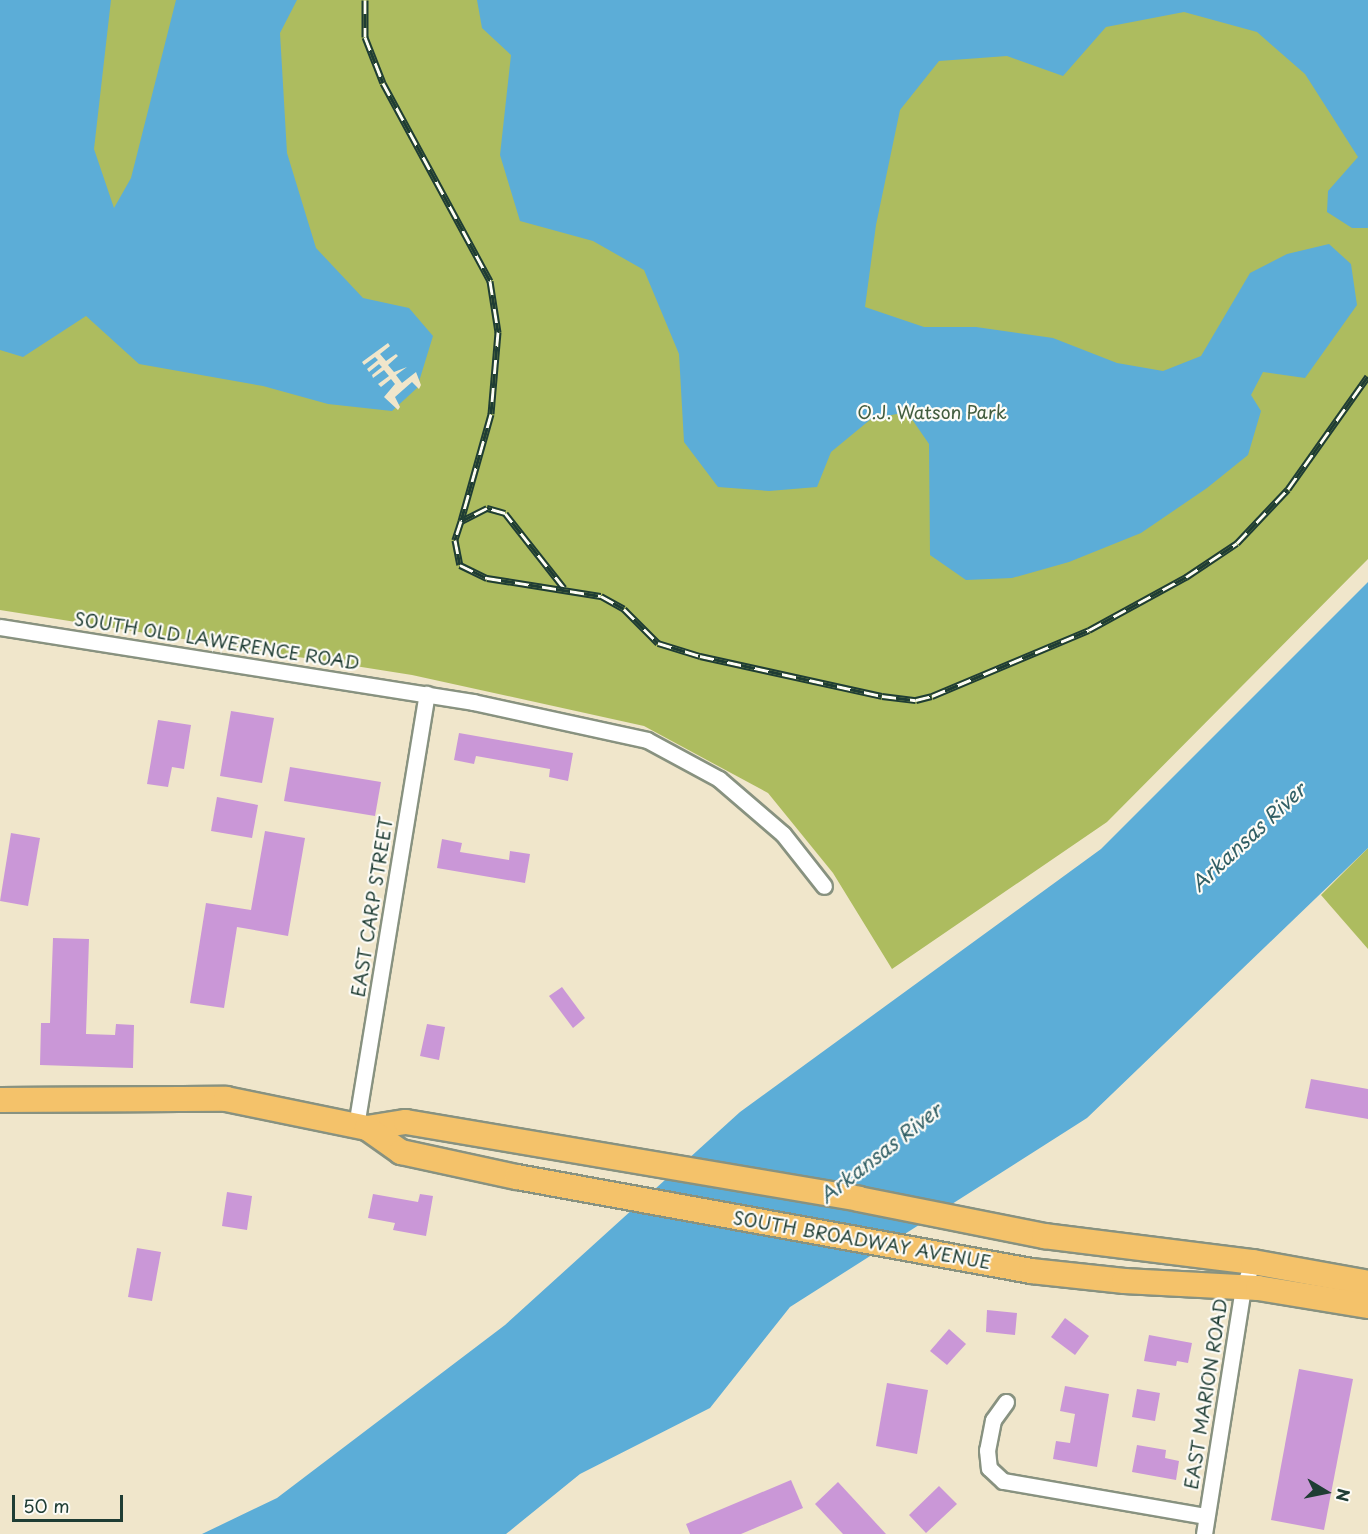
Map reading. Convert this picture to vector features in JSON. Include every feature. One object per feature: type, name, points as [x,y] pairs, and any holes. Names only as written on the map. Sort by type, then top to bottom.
[{"type":"main road","name":"SOUTH BROADWAY AVENUE","points":[[0,1100],[226,1099],[361,1127],[406,1122],[510,1142],[859,1199],[1044,1236],[1252,1262],[1368,1282]]},
{"type":"main road","name":"SOUTH BROADWAY AVENUE","points":[[361,1127],[401,1152],[517,1177],[1031,1271],[1300,1292],[1368,1305]]},
{"type":"street","name":"SOUTH OLD LAWERENCE ROAD","points":[[0,627],[427,694],[647,740],[719,779],[783,834],[824,886]]},
{"type":"street","name":"EAST CARP STREET","points":[[361,1127],[427,694]]},
{"type":"street","name":"EAST MARION ROAD","points":[[1204,1534],[1243,1287],[1252,1262]]},
{"type":"street","points":[[1006,1402],[993,1419],[987,1450],[989,1468],[1003,1481],[1206,1516]]},
{"type":"green space","name":"O.J. Watson Park","points":[[0,0],[1368,0],[1368,559],[1107,822],[892,969],[833,873],[768,793],[644,726],[412,675],[0,610]]},
{"type":"green space","points":[[1368,848],[1368,949],[1321,895]]},
{"type":"water","points":[[0,0],[111,0],[94,149],[114,208],[131,178],[176,0],[297,0],[280,33],[287,153],[316,248],[363,298],[409,308],[433,336],[417,388],[392,411],[328,404],[263,386],[139,364],[86,316],[23,357],[0,350]]},
{"type":"water","points":[[477,0],[1368,0],[1368,228],[1352,228],[1327,212],[1328,191],[1358,157],[1305,74],[1257,32],[1184,12],[1106,27],[1063,76],[1007,56],[939,61],[900,110],[876,225],[865,307],[924,327],[976,327],[1053,338],[1117,363],[1163,371],[1201,356],[1250,273],[1287,254],[1329,244],[1351,264],[1357,305],[1305,378],[1263,372],[1251,395],[1261,411],[1248,455],[1207,488],[1141,533],[1069,562],[1012,578],[966,580],[930,555],[929,444],[907,412],[871,419],[831,452],[817,487],[769,491],[718,487],[684,442],[679,354],[644,270],[593,241],[520,221],[500,155],[511,55],[482,28]]},
{"type":"water","name":"Arkansas River","points":[[1368,582],[1368,848],[1087,1118],[790,1307],[710,1408],[580,1474],[506,1534],[202,1534],[277,1498],[505,1325],[740,1112],[1101,849]]},
{"type":"pier","points":[[388,343],[390,346],[380,354],[386,361],[396,354],[398,356],[388,365],[394,372],[407,367],[396,375],[402,383],[416,372],[421,385],[419,389],[412,382],[395,397],[400,407],[398,410],[384,397],[395,384],[391,379],[381,387],[378,384],[389,376],[384,370],[373,378],[372,375],[382,367],[379,364],[369,372],[367,369],[378,360],[375,357],[364,365],[362,362]]},
{"type":"building","points":[[231,711],[274,718],[262,783],[220,776]]},
{"type":"building","points":[[158,720],[191,725],[184,769],[172,767],[168,787],[147,784]]},
{"type":"building","points":[[459,733],[573,753],[568,781],[549,777],[550,769],[476,756],[474,764],[454,760]]},
{"type":"building","points":[[290,767],[381,782],[375,816],[284,801]]},
{"type":"building","points":[[217,797],[258,805],[252,838],[211,831]]},
{"type":"building","points":[[265,831],[305,838],[288,936],[237,927],[224,1008],[190,1003],[206,903],[251,910]]},
{"type":"building","points":[[11,833],[40,838],[28,906],[0,901]]},
{"type":"building","points":[[442,839],[462,843],[460,852],[509,860],[510,851],[530,854],[525,883],[437,868]]},
{"type":"building","points":[[53,938],[89,939],[86,1034],[115,1035],[116,1024],[134,1025],[133,1068],[40,1065],[41,1023],[50,1023]]},
{"type":"building","points":[[562,987],[585,1018],[573,1028],[549,996]]},
{"type":"building","points":[[427,1024],[445,1027],[439,1060],[420,1056]]},
{"type":"building","points":[[1311,1079],[1368,1089],[1368,1119],[1305,1108]]},
{"type":"building","points":[[227,1192],[252,1196],[247,1230],[222,1226]]},
{"type":"building","points":[[373,1194],[418,1202],[420,1194],[433,1196],[426,1236],[393,1230],[395,1223],[368,1218]]},
{"type":"building","points":[[137,1248],[161,1252],[152,1301],[128,1297]]},
{"type":"building","points":[[987,1310],[1017,1313],[1015,1335],[986,1332]]},
{"type":"building","points":[[1065,1318],[1089,1336],[1075,1355],[1051,1337]]},
{"type":"building","points":[[949,1329],[966,1344],[947,1365],[930,1351]]},
{"type":"building","points":[[1149,1335],[1192,1343],[1188,1363],[1177,1361],[1176,1366],[1144,1361]]},
{"type":"building","points":[[1299,1369],[1353,1379],[1324,1530],[1271,1520]]},
{"type":"building","points":[[887,1383],[928,1390],[917,1454],[876,1446]]},
{"type":"building","points":[[1065,1386],[1109,1394],[1097,1467],[1053,1459],[1056,1441],[1070,1443],[1075,1414],[1060,1411]]},
{"type":"building","points":[[1137,1389],[1160,1393],[1155,1421],[1132,1417]]},
{"type":"building","points":[[1137,1445],[1166,1450],[1165,1458],[1179,1461],[1176,1480],[1132,1472]]},
{"type":"building","points":[[791,1480],[803,1508],[741,1534],[690,1534],[686,1524]]},
{"type":"building","points":[[838,1482],[886,1534],[843,1534],[815,1504]]},
{"type":"building","points":[[939,1486],[957,1504],[926,1533],[909,1515]]},
{"type":"railway","points":[[365,0],[365,37],[383,83],[490,281],[498,332],[491,414],[461,521]]},
{"type":"railway","points":[[564,588],[505,513],[487,508],[461,521],[455,540],[460,565],[487,578],[601,596],[624,609],[658,643],[700,656],[882,696],[916,700],[932,696],[1089,630],[1186,577],[1237,543],[1288,489],[1368,376]]}]
